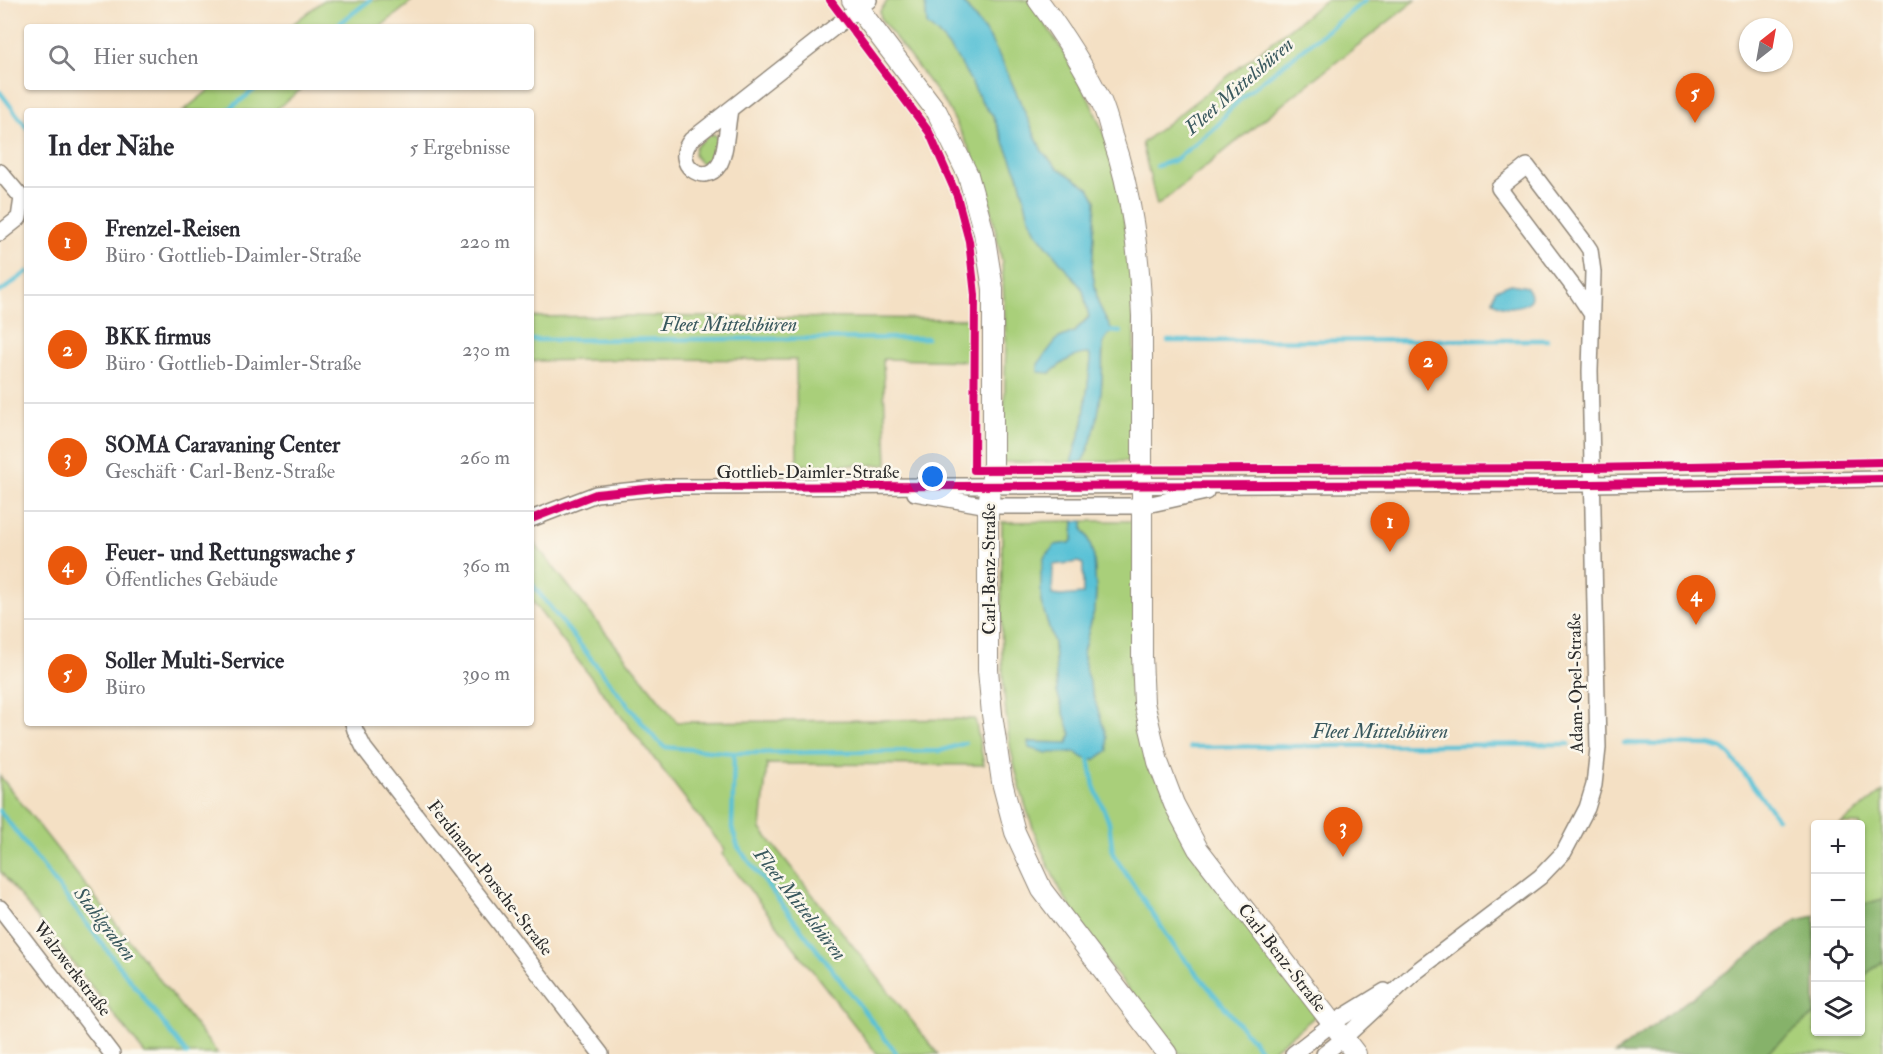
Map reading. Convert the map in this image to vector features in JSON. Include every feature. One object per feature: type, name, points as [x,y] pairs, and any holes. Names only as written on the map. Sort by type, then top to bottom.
[{"type":"street","name":"Carl-Benz-Straße","points":[[1038,0],[1066,41],[1101,102],[1121,161],[1133,219],[1140,270],[1142,316],[1144,703],[1158,762],[1174,804],[1198,849],[1344,1039]]},
{"type":"street","name":"Carl-Benz-Straße","points":[[860,3],[937,112],[968,175],[984,233],[993,289],[993,470],[988,506],[988,670],[1002,783],[1015,832],[1042,890],[1167,1054]]},
{"type":"street","points":[[730,110],[860,3]]},
{"type":"street","name":"Adam-Opel-Straße","points":[[1344,1039],[1413,974],[1540,877],[1564,852],[1587,808],[1594,785],[1598,748],[1591,394],[1593,272],[1590,250],[1527,166],[1499,188],[1591,313]]},
{"type":"street","points":[[0,172],[22,198],[19,218],[0,233]]},
{"type":"street","name":"Gottlieb-Daimler-Straße","points":[[534,518],[596,494],[665,487],[1593,484],[1883,479]]},
{"type":"street","name":"Gottlieb-Daimler-Straße","points":[[889,487],[988,506],[1142,506],[1230,486]]},
{"type":"street","name":"Ferdinand-Porsche-Straße","points":[[353,726],[364,748],[601,1054]]},
{"type":"street","name":"Walzwerkstraße","points":[[0,908],[112,1054]]},
{"type":"street","points":[[1293,1054],[1344,1039]]},
{"type":"street","points":[[1324,1054],[1344,1039]]},
{"type":"green space","points":[[324,0],[414,0],[384,24],[293,24]]},
{"type":"green space","points":[[888,0],[925,0],[927,25],[952,51],[992,114],[1019,177],[1029,217],[1083,290],[1089,316],[1074,332],[1057,339],[1050,373],[1073,357],[1089,353],[1091,360],[1083,424],[1071,462],[1003,462],[1006,342],[1002,262],[990,204],[970,150],[947,106],[881,19],[880,11]]},
{"type":"green space","points":[[961,0],[1030,0],[1061,48],[1088,97],[1111,150],[1134,275],[1134,461],[1082,462],[1098,411],[1103,345],[1112,331],[1098,303],[1092,269],[1096,200],[1089,188],[1056,167],[1042,151],[1003,63],[989,37]]},
{"type":"green space","points":[[1326,0],[1416,0],[1157,206],[1142,143]]},
{"type":"green space","points":[[209,90],[300,90],[278,108],[187,108]]},
{"type":"green space","points":[[711,134],[718,139],[715,156],[708,163],[701,163],[694,155],[695,147]]},
{"type":"green space","points":[[534,317],[971,319],[971,361],[883,359],[887,465],[797,465],[796,360],[534,361]]},
{"type":"green space","points":[[1074,521],[1073,539],[1070,543],[1055,545],[1041,602],[1054,643],[1057,692],[1071,734],[1068,743],[1028,742],[1065,752],[1076,752],[1084,758],[1107,738],[1086,673],[1083,652],[1095,607],[1096,592],[1094,558],[1088,537],[1083,530],[1083,521],[1135,521],[1155,772],[1317,1013],[1268,1054],[1180,1054],[1120,979],[1078,920],[1048,864],[1026,808],[1009,741],[1006,714],[1002,642],[1002,522]]},
{"type":"green space","points":[[534,543],[677,722],[975,719],[984,765],[767,764],[761,829],[938,1054],[877,1054],[722,854],[725,850],[534,604]]},
{"type":"green space","points":[[0,776],[218,1054],[145,1054],[0,871]]},
{"type":"green space","points":[[1883,791],[1883,899],[1865,904],[1865,820],[1846,820]]},
{"type":"green space","points":[[1883,899],[1883,961],[1865,975],[1865,928],[1865,904]]},
{"type":"green space","points":[[1811,917],[1811,1017],[1765,1054],[1615,1054],[1797,920]]},
{"type":"green space","points":[[1883,961],[1883,1054],[1765,1054],[1811,1017],[1811,1036],[1865,1036],[1865,975]]},
{"type":"water","points":[[925,0],[961,0],[989,37],[1003,63],[1042,151],[1056,167],[1089,188],[1096,201],[1092,269],[1098,303],[1112,331],[1103,345],[1099,409],[1091,442],[1082,462],[1071,462],[1083,424],[1091,360],[1089,354],[1073,357],[1050,373],[1038,372],[1038,364],[1057,339],[1074,332],[1089,317],[1083,290],[1036,232],[1029,217],[1019,177],[992,114],[952,51],[927,25]]},
{"type":"water","points":[[1511,284],[1527,287],[1531,295],[1530,301],[1511,307],[1501,306],[1493,301],[1495,290]]},
{"type":"water","points":[[1074,521],[1083,521],[1083,530],[1088,537],[1094,558],[1096,592],[1095,607],[1083,652],[1086,673],[1107,738],[1108,751],[1094,760],[1084,758],[1075,752],[1047,753],[1029,748],[1028,742],[1068,743],[1071,734],[1057,692],[1054,643],[1041,602],[1041,573],[1044,558],[1055,545],[1070,543],[1073,539]],"holes":[[[1078,562],[1083,564],[1083,594],[1052,595],[1053,565]]]},
{"type":"waterway","name":"Fleet Mittelsbüren","points":[[339,24],[370,0]]},
{"type":"waterway","name":"Fleet Mittelsbüren","points":[[1157,166],[1175,160],[1217,126],[1228,111],[1248,92],[1366,0]]},
{"type":"waterway","name":"Fleet Mittelsbüren","points":[[231,108],[254,90]]},
{"type":"waterway","name":"Stahlgraben","points":[[0,92],[24,124]]},
{"type":"waterway","name":"Stahlgraben","points":[[0,292],[24,274]]},
{"type":"waterway","name":"Fleet Mittelsbüren","points":[[1106,331],[1121,332]]},
{"type":"waterway","name":"Fleet Mittelsbüren","points":[[534,340],[927,338]]},
{"type":"waterway","name":"Fleet Mittelsbüren","points":[[1168,341],[1547,340]]},
{"type":"waterway","name":"Fleet Mittelsbüren","points":[[534,587],[651,734],[664,747],[734,753],[940,751],[965,743]]},
{"type":"waterway","name":"Fleet Mittelsbüren","points":[[1624,743],[1710,745],[1723,749],[1730,755],[1777,818]]},
{"type":"waterway","name":"Fleet Mittelsbüren","points":[[1190,747],[1569,744]]},
{"type":"waterway","name":"Fleet Mittelsbüren","points":[[734,753],[732,828],[738,847],[897,1054]]},
{"type":"waterway","name":"Fleet Mittelsbüren","points":[[1088,753],[1094,786],[1109,822],[1113,854],[1174,946],[1263,1053]]},
{"type":"waterway","name":"Stahlgraben","points":[[0,811],[187,1054]]},
{"type":"cycle path","points":[[830,0],[929,132],[957,196],[969,241],[975,295],[974,470],[1591,468],[1883,462]]},
{"type":"cycle path","points":[[534,518],[596,494],[665,487],[1593,484],[1883,479]]},
{"type":"place","name":"Soller Multi-Service","points":[[1695,123]]},
{"type":"place","name":"BKK firmus","points":[[1428,391]]},
{"type":"place","name":"Frenzel-Reisen","points":[[1390,552]]},
{"type":"place","name":"Feuer- und Rettungswache 5","points":[[1696,625]]},
{"type":"place","name":"SOMA Caravaning Center","points":[[1343,857]]}]
